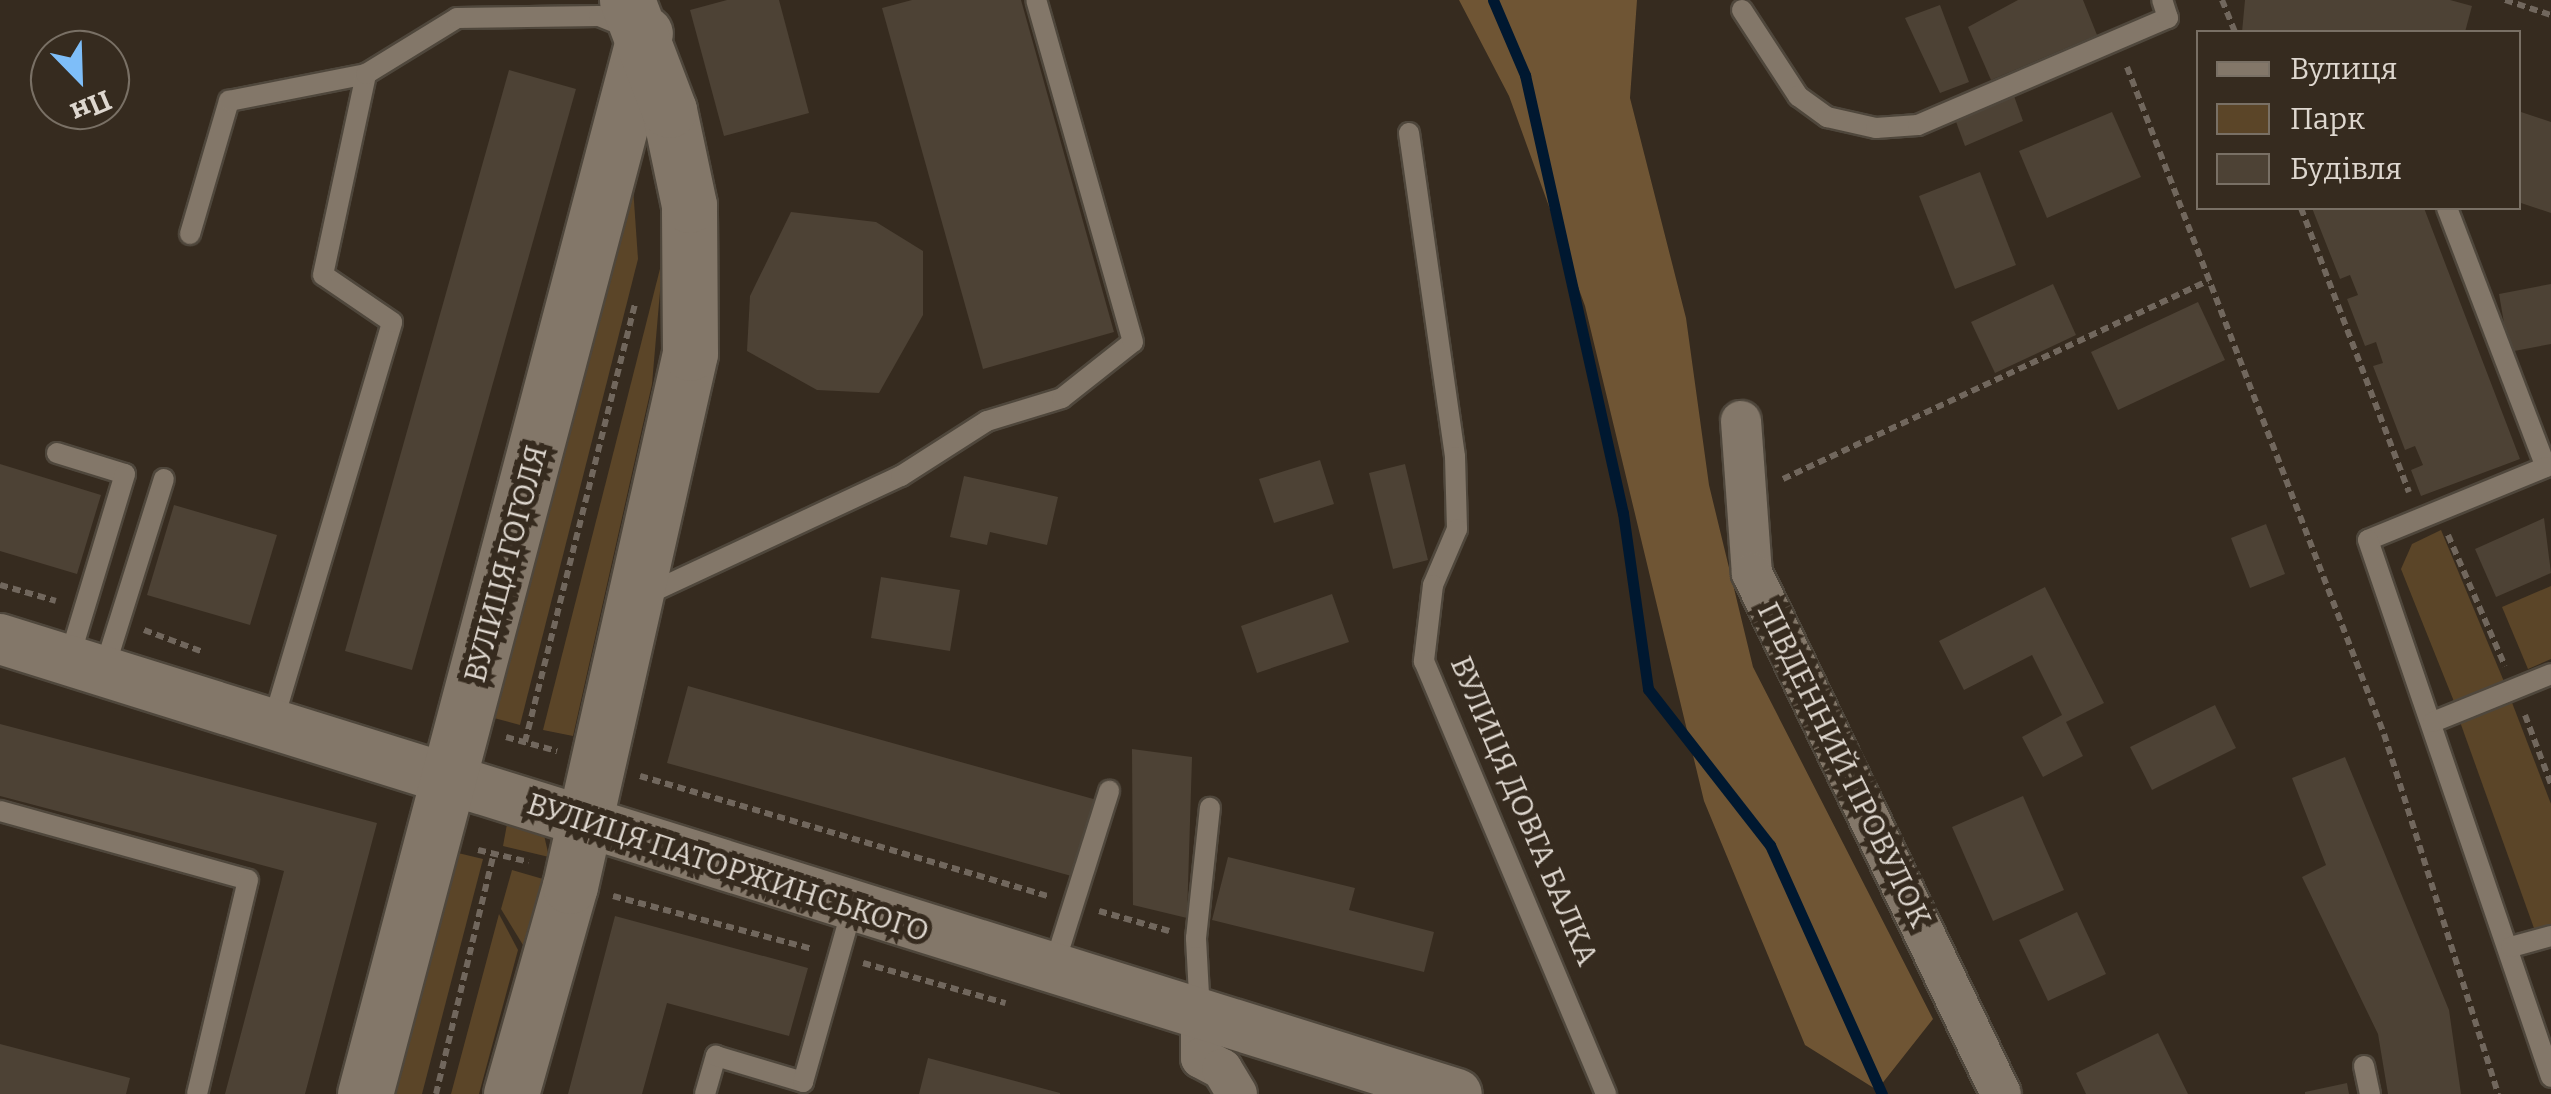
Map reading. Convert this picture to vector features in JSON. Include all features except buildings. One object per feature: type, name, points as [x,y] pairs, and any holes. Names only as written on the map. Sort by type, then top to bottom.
[{"type":"main road","points":[[512,1094],[638,599],[687,369],[692,252],[679,151],[636,17]]},
{"type":"main road","name":"ВУЛИЦЯ ГОГОЛЯ","points":[[365,1094],[451,779],[636,17]]},
{"type":"street","name":"ПІВДЕННИЙ ПРОВУЛОК","points":[[1740,421],[1752,573],[2001,1094]]},
{"type":"street","name":"ВУЛИЦЯ ПАТОРЖИНСЬКОГО","points":[[0,640],[583,818],[844,934],[1039,990],[1200,1015],[1457,1094]]},
{"type":"street","points":[[1200,1015],[1201,1058],[1222,1068],[1236,1094]]},
{"type":"lane","points":[[638,599],[901,476],[986,421],[1062,398],[1133,342],[1036,0]]},
{"type":"lane","points":[[1742,10],[1798,96],[1827,118],[1876,128],[1918,125],[2115,36],[2165,9]]},
{"type":"lane","points":[[190,234],[230,101],[366,74],[457,18],[636,17]]},
{"type":"lane","points":[[273,722],[392,322],[323,275],[366,74]]},
{"type":"lane","name":"ВУЛИЦЯ ДОВГА БАЛКА","points":[[1410,133],[1457,529],[1434,584],[1424,661],[1606,1094]]},
{"type":"lane","points":[[2448,210],[2546,467],[2368,540],[2548,1050],[2551,1077]]},
{"type":"lane","points":[[57,453],[124,474],[83,609],[86,665]]},
{"type":"lane","points":[[86,665],[120,621],[164,479]]},
{"type":"lane","points":[[2432,722],[2551,674]]},
{"type":"lane","points":[[1039,990],[1077,904],[1109,791]]},
{"type":"lane","points":[[1200,1015],[1196,938],[1210,808]]},
{"type":"lane","points":[[0,811],[248,880],[197,1094]]},
{"type":"lane","points":[[705,1094],[716,1056],[803,1082],[844,934]]},
{"type":"lane","points":[[2511,946],[2551,936]]},
{"type":"lane","points":[[2364,1066],[2370,1094]]},
{"type":"path","points":[[2222,0],[2234,30]]},
{"type":"path","points":[[2505,0],[2551,15]]},
{"type":"path","points":[[2115,36],[2384,734],[2498,1094]]},
{"type":"path","points":[[2302,210],[2412,500],[2439,513],[2551,784]]},
{"type":"path","points":[[1746,496],[2208,280]]},
{"type":"path","points":[[526,742],[636,305]]},
{"type":"path","points":[[0,585],[83,609]]},
{"type":"path","points":[[120,621],[213,656]]},
{"type":"path","points":[[739,806],[1196,938]]},
{"type":"path","points":[[461,844],[493,856],[520,860]]},
{"type":"path","points":[[436,1094],[493,856]]},
{"type":"path","points":[[600,909],[615,894],[844,934],[1039,990]]},
{"type":"green space","points":[[633,187],[638,259],[520,725],[494,718]]},
{"type":"green space","points":[[663,257],[652,384],[573,736],[543,730]]},
{"type":"green space","points":[[2441,530],[2505,684],[2455,704],[2401,569],[2412,544]]},
{"type":"green space","points":[[2551,586],[2551,659],[2528,669],[2502,607]]},
{"type":"green space","points":[[2511,700],[2551,804],[2551,927],[2535,931],[2459,719]]},
{"type":"green space","points":[[507,824],[544,835],[549,857],[503,846]]},
{"type":"green space","points":[[458,853],[483,859],[422,1094],[394,1094]]},
{"type":"green space","points":[[512,870],[543,879],[523,945],[501,909]]},
{"type":"green space","points":[[499,914],[518,950],[479,1094],[451,1094]]},
{"type":"shaded area","points":[[1459,0],[1637,0],[1630,98],[1686,318],[1709,485],[1753,667],[1933,1019],[1877,1090],[1805,1045],[1704,801],[1585,306],[1509,96]]},
{"type":"waterway","points":[[1493,0],[1525,75],[1623,513],[1648,689],[1770,845],[1882,1094]]}]
